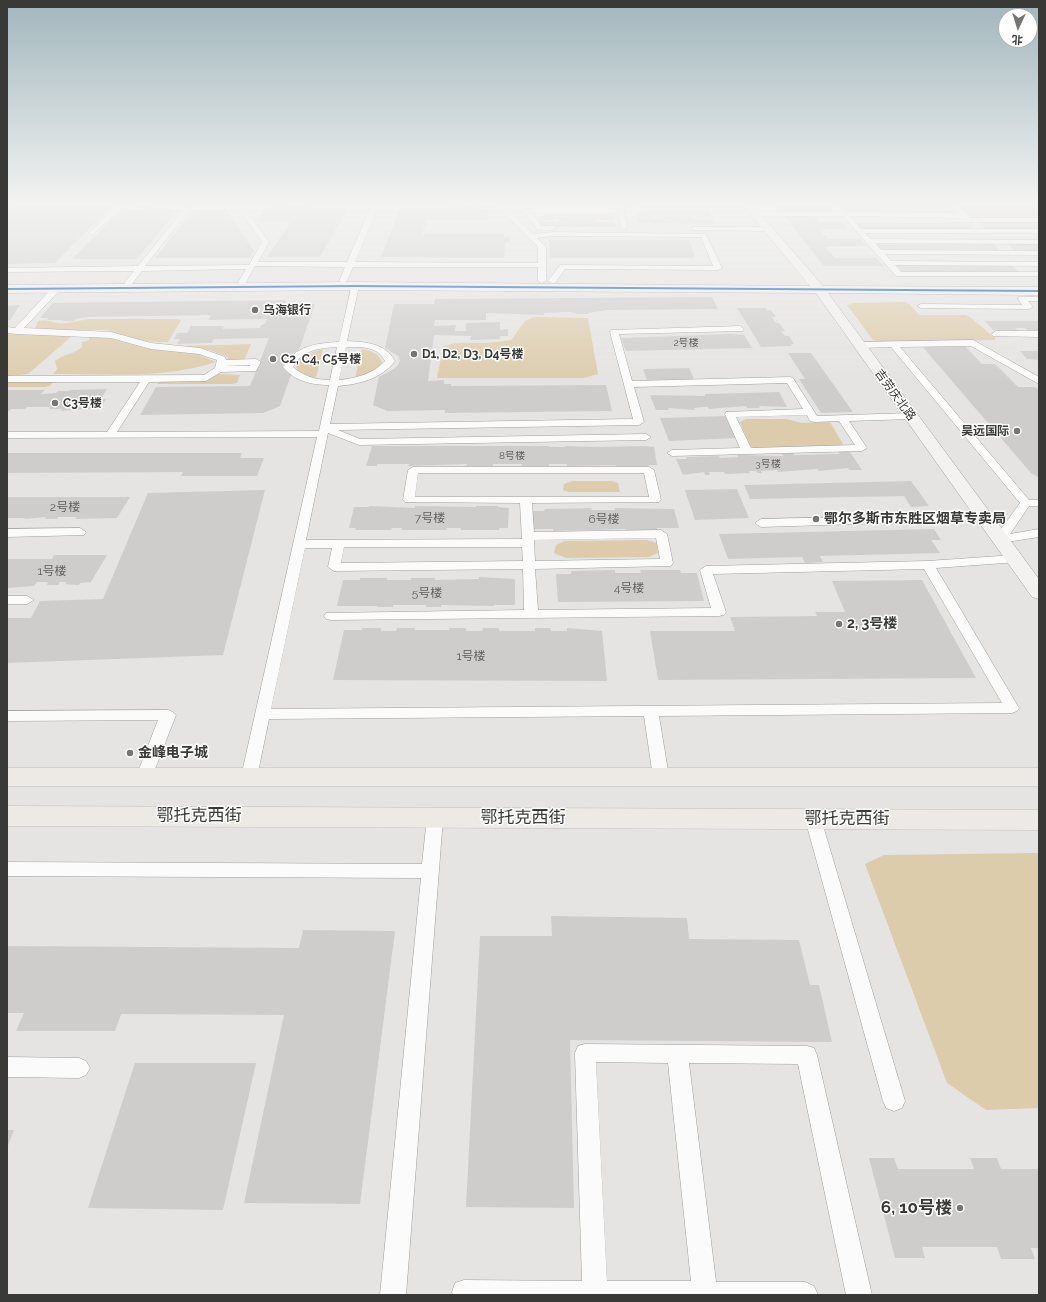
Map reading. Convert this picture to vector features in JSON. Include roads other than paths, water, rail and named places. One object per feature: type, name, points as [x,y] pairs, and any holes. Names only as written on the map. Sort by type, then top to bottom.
[{"type":"main road","points":[[7,777],[1039,777]]},
{"type":"main road","name":"鄂托克西街","points":[[7,816],[1039,820]]},
{"type":"street","name":"吉劳庆北路","points":[[796,263],[815,285],[1039,593]]},
{"type":"street","points":[[7,289],[355,286],[815,285],[1038,278]]},
{"type":"street","points":[[7,284],[547,281],[815,285],[1039,291]]},
{"type":"lane","points":[[128,283],[143,263]]},
{"type":"lane","points":[[7,270],[254,265],[542,264],[547,281],[563,267],[718,268],[716,263]]},
{"type":"lane","points":[[889,263],[1039,264]]},
{"type":"lane","points":[[889,263],[899,274],[1038,278]]},
{"type":"lane","points":[[343,281],[350,264]]},
{"type":"lane","points":[[1022,264],[1038,278]]},
{"type":"lane","points":[[242,282],[254,265]]},
{"type":"lane","points":[[249,777],[355,286]]},
{"type":"lane","points":[[17,330],[56,289]]},
{"type":"lane","points":[[921,306],[1029,307],[1022,299],[1039,299]]},
{"type":"lane","points":[[7,435],[110,435],[323,431],[639,422],[614,332],[740,329]]},
{"type":"lane","points":[[7,330],[111,335],[151,346],[200,351],[222,359],[220,366],[206,378],[7,378]]},
{"type":"lane","points":[[996,334],[1039,334]]},
{"type":"lane","points":[[859,345],[973,342],[1039,381]]},
{"type":"lane","points":[[343,344],[371,346],[382,350],[388,356],[390,361],[386,368],[372,376],[334,383],[302,378],[292,373],[288,367],[290,360],[310,348],[343,344]]},
{"type":"lane","points":[[893,344],[1026,503]]},
{"type":"lane","points":[[110,435],[146,378]]},
{"type":"lane","points":[[628,384],[790,380],[814,419],[911,416]]},
{"type":"lane","points":[[747,451],[730,414],[810,412]]},
{"type":"lane","points":[[672,453],[862,448],[842,418]]},
{"type":"lane","points":[[323,431],[359,442],[646,437]]},
{"type":"lane","points":[[414,470],[649,470],[655,500],[632,500],[526,500],[409,500],[414,470]]},
{"type":"lane","points":[[526,500],[532,614]]},
{"type":"lane","points":[[1000,539],[1026,503],[1039,502]]},
{"type":"lane","points":[[761,523],[984,518]]},
{"type":"lane","points":[[7,533],[80,532]]},
{"type":"lane","points":[[1000,539],[1039,533]]},
{"type":"lane","points":[[299,544],[528,539],[661,534],[667,562],[334,567],[339,544]]},
{"type":"lane","points":[[331,616],[719,612],[706,570],[928,566],[1014,559]]},
{"type":"lane","points":[[262,714],[1012,708],[928,566]]},
{"type":"lane","points":[[7,600],[28,600]]},
{"type":"lane","points":[[652,711],[661,777]]},
{"type":"lane","points":[[7,716],[168,715],[144,777]]},
{"type":"lane","points":[[393,1295],[435,818]]},
{"type":"lane","points":[[813,819],[894,1101]]},
{"type":"lane","points":[[7,870],[431,871]]},
{"type":"lane","points":[[595,1293],[585,1053],[807,1055],[859,1295]]},
{"type":"lane","points":[[677,1054],[706,1294]]},
{"type":"lane","points":[[7,1066],[78,1068]]},
{"type":"lane","points":[[464,1292],[805,1295]]},
{"type":"place","name":"乌海银行","points":[[255,310]]},
{"type":"place","name":"D1, D2, D3, D4号楼","points":[[414,354]]},
{"type":"place","name":"C2, C4, C5号楼","points":[[273,359]]},
{"type":"place","name":"C3号楼","points":[[55,403]]},
{"type":"place","name":"昊远国际","points":[[1017,431]]},
{"type":"place","name":"鄂尔多斯市东胜区烟草专卖局","points":[[816,519]]},
{"type":"place","name":"2, 3号楼","points":[[839,624]]},
{"type":"place","name":"金峰电子城","points":[[130,753]]},
{"type":"place","name":"6, 10号楼","points":[[960,1208]]}]
